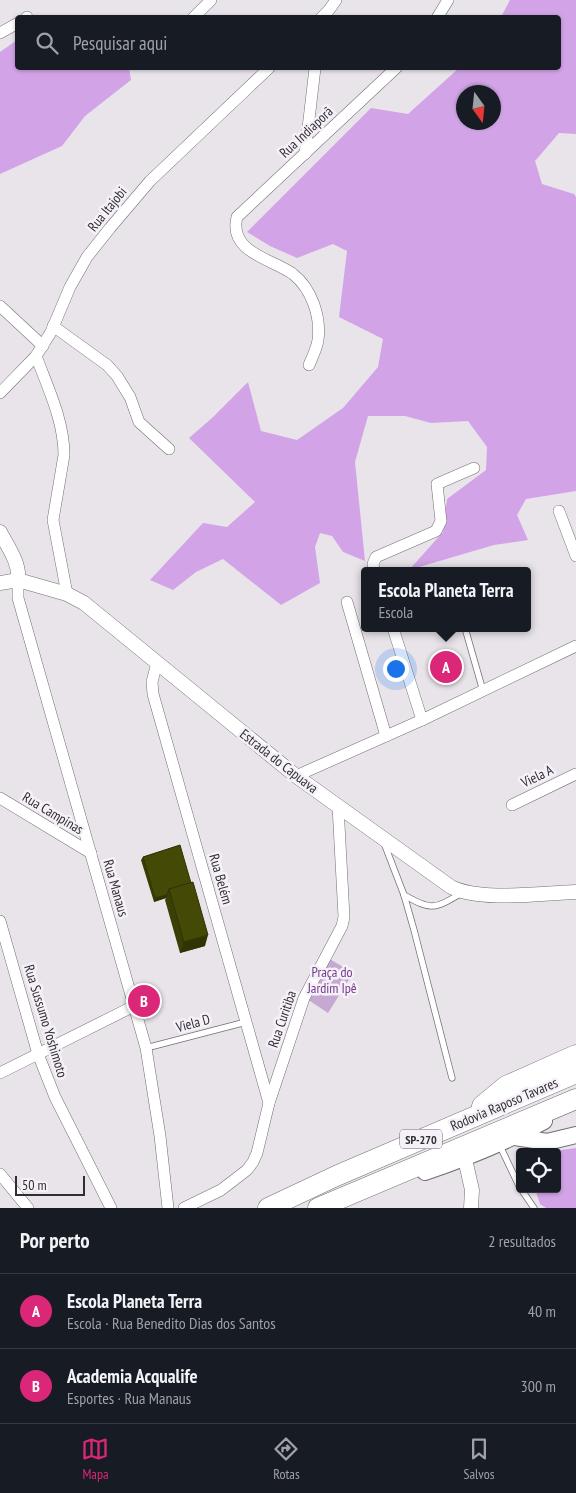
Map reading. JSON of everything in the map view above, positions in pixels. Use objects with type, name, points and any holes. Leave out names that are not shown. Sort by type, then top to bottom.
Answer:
[{"type":"highway","points":[[465,1120],[506,1086],[576,1055]]},
{"type":"highway","name":"Rodovia Raposo Tavares","points":[[268,1208],[336,1176],[576,1073]]},
{"type":"highway","name":"Rodovia Raposo Tavares","points":[[322,1206],[576,1099]]},
{"type":"main road","points":[[322,1206],[465,1159],[515,1137],[576,1104]]},
{"type":"main road","points":[[515,1137],[547,1142],[576,1135]]},
{"type":"street","points":[[195,15],[211,0]]},
{"type":"street","points":[[324,15],[336,0]]},
{"type":"street","points":[[440,15],[448,0]]},
{"type":"street","points":[[0,33],[15,25]]},
{"type":"street","name":"Rua Itajobi","points":[[0,393],[36,356],[43,346],[83,265],[110,228],[150,181],[267,70]]},
{"type":"street","points":[[305,154],[315,70]]},
{"type":"street","name":"Rua Indiaporã","points":[[309,365],[318,340],[316,312],[308,290],[294,275],[251,252],[236,232],[237,217],[394,70]]},
{"type":"street","points":[[0,306],[43,346]]},
{"type":"street","points":[[53,326],[107,364],[130,397],[139,422],[169,449]]},
{"type":"street","points":[[36,356],[59,417],[64,445],[53,520],[67,594]]},
{"type":"street","points":[[373,567],[376,557],[436,531],[441,520],[437,484],[474,468]]},
{"type":"street","points":[[558,511],[576,556]]},
{"type":"street","points":[[0,532],[17,564],[18,580]]},
{"type":"street","name":"Estrada do Capuava","points":[[0,583],[18,580],[67,594],[84,603],[296,776],[451,887],[463,892],[490,895],[576,892]]},
{"type":"street","name":"Rua Manaus","points":[[18,580],[18,598],[146,1048],[160,1136],[168,1208]]},
{"type":"street","points":[[347,602],[386,736]]},
{"type":"street","points":[[394,632],[422,720]]},
{"type":"street","points":[[296,776],[422,720],[576,646]]},
{"type":"street","name":"Rua Belém","points":[[157,663],[152,682],[152,694],[269,1103]]},
{"type":"street","name":"Viela A","points":[[512,805],[576,774]]},
{"type":"street","name":"Rua Campinas","points":[[0,798],[91,853]]},
{"type":"street","name":"Rua Curitiba","points":[[184,1208],[221,1190],[247,1170],[257,1154],[269,1103],[304,998],[342,926],[344,917],[338,806]]},
{"type":"street","name":"Rua Sussumo Yoshimoto","points":[[0,921],[38,1054],[55,1097],[111,1208]]},
{"type":"street","points":[[0,1073],[134,1006]]},
{"type":"street","points":[[465,1159],[472,1190],[472,1208]]},
{"type":"street","points":[[1,1178],[28,1208]]},
{"type":"lane","points":[[466,632],[484,690]]},
{"type":"lane","points":[[383,839],[404,895],[452,1078]]},
{"type":"lane","points":[[404,895],[423,906],[430,906],[444,903],[463,892]]},
{"type":"lane","name":"Viela D","points":[[146,1048],[246,1022]]},
{"type":"lane","points":[[499,1144],[516,1180]]},
{"type":"lane","points":[[524,1193],[534,1208]]},
{"type":"green space","name":"Praça do Jardim Ipê","points":[[328,958],[353,973],[328,1013],[307,999]]},
{"type":"shaded area","points":[[510,0],[576,0],[576,134],[559,133],[535,161],[542,184],[574,194],[576,197],[576,491],[526,499],[517,515],[528,540],[494,545],[419,567],[412,567],[443,532],[447,499],[486,470],[487,447],[468,421],[431,423],[405,416],[368,416],[355,462],[365,561],[343,552],[332,536],[320,533],[315,547],[320,583],[281,605],[223,559],[196,572],[173,590],[150,580],[203,523],[227,527],[255,502],[189,438],[248,382],[261,431],[297,440],[343,408],[378,367],[383,339],[339,317],[347,251],[333,244],[297,258],[270,246],[247,232],[371,108],[408,114],[457,70],[561,70],[561,15],[502,15]]},
{"type":"shaded area","points":[[15,41],[15,70],[129,70],[131,80],[85,116],[62,146],[0,174],[0,52]]},
{"type":"shaded area","points":[[576,1148],[576,1208],[546,1208],[540,1204],[536,1193],[561,1193],[561,1150]]},
{"type":"building","points":[[180,845],[191,883],[169,889],[167,895],[155,898],[143,857]]},
{"type":"building","points":[[193,882],[208,935],[184,942],[169,889]]},
{"type":"place","name":"Escola Planeta Terra","points":[[446,667]]},
{"type":"place","name":"Academia Acqualife","points":[[144,1001]]}]
